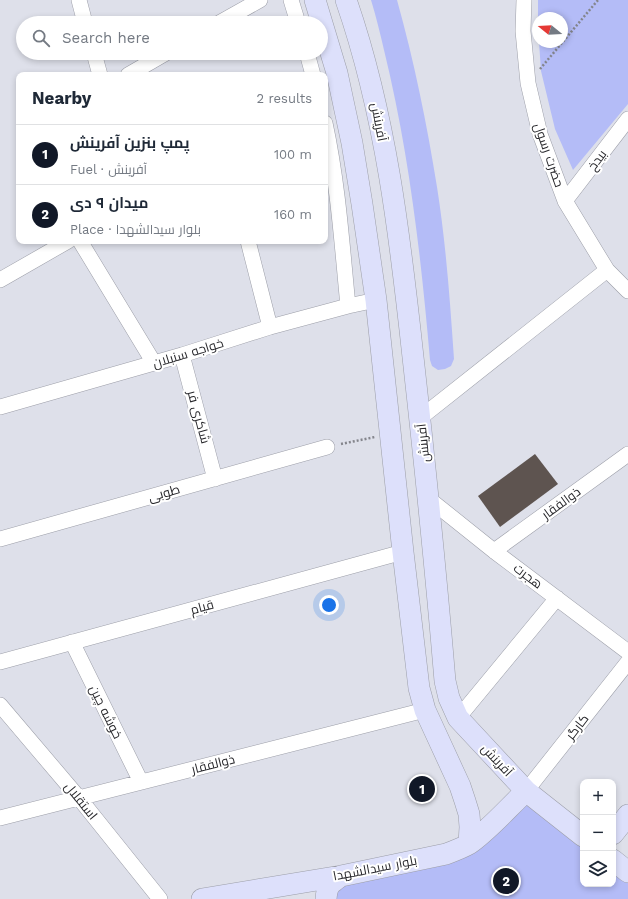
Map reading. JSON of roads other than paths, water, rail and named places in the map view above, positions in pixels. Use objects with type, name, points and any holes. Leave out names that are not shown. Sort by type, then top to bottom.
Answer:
[{"type":"main road","points":[[315,0],[320,16]]},
{"type":"main road","name":"آفرینش","points":[[346,0],[354,20],[378,114],[392,192],[420,418],[429,499],[445,681],[449,698],[458,718],[526,791],[580,834]]},
{"type":"main road","points":[[328,43],[337,73],[352,143],[376,300],[419,688],[426,710],[460,786],[465,801],[469,814],[469,844]]},
{"type":"main road","points":[[415,652],[443,648]]},
{"type":"main road","name":"بلوار سیدالشهدا","points":[[202,899],[341,876],[446,854],[458,850],[469,844],[486,830],[526,791]]},
{"type":"main road","points":[[616,830],[628,815]]},
{"type":"main road","points":[[326,899],[327,889],[332,882],[341,876]]},
{"type":"street","points":[[78,0],[83,16]]},
{"type":"street","points":[[231,16],[260,0]]},
{"type":"street","points":[[291,0],[296,16]]},
{"type":"street","name":"حضرت رسول","points":[[524,0],[523,31],[528,83],[540,134],[565,201],[607,270],[628,291]]},
{"type":"street","points":[[96,60],[99,72]]},
{"type":"street","points":[[133,72],[154,60]]},
{"type":"street","points":[[309,60],[313,72]]},
{"type":"street","name":"بیدخ","points":[[565,201],[628,119]]},
{"type":"street","points":[[328,136],[338,199],[348,306]]},
{"type":"street","points":[[0,280],[63,244]]},
{"type":"street","points":[[82,244],[154,363]]},
{"type":"street","points":[[249,244],[270,327]]},
{"type":"street","points":[[420,418],[607,270]]},
{"type":"street","name":"خواجه سنبلان","points":[[0,407],[182,355],[270,327],[376,300]]},
{"type":"street","name":"شاکری فر","points":[[182,355],[215,478]]},
{"type":"street","name":"طوبی","points":[[0,539],[327,447]]},
{"type":"street","name":"ذوالفقار","points":[[494,551],[628,454]]},
{"type":"street","name":"هجرت","points":[[429,499],[494,551],[628,652]]},
{"type":"street","name":"قیام","points":[[0,662],[404,552]]},
{"type":"street","points":[[458,718],[557,598]]},
{"type":"street","name":"خوشه چین","points":[[72,642],[141,782]]},
{"type":"street","name":"کارگر","points":[[526,791],[628,662]]},
{"type":"street","name":"استقلال","points":[[0,705],[79,798],[160,899]]},
{"type":"street","name":"ذوالفقار","points":[[0,818],[426,710]]},
{"type":"place","name":"پمپ بنزین آفرینش","points":[[422,789]]},
{"type":"place","name":"میدان ۹ دی","points":[[506,881]]}]
